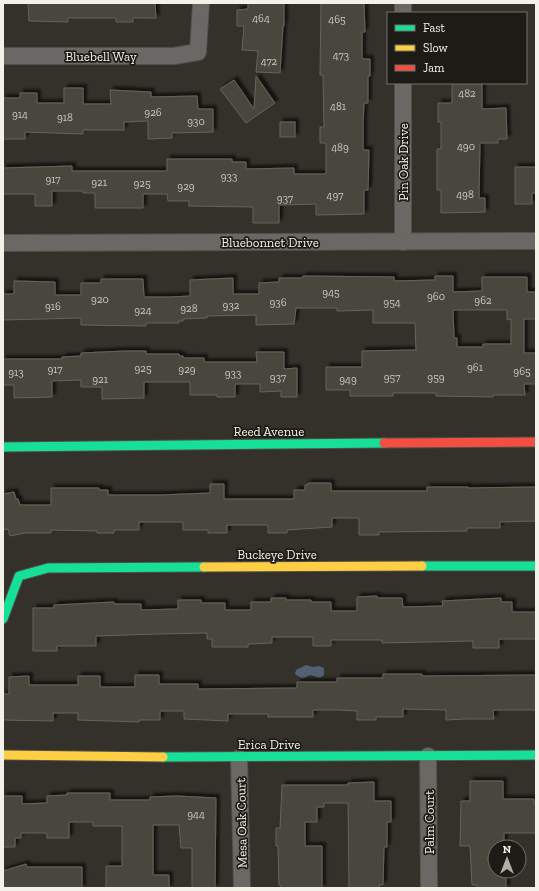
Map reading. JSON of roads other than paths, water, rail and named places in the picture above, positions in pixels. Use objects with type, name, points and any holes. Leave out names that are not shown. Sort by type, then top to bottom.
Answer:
[{"type":"street","name":"Bluebell Way","points":[[3,56],[174,56],[198,52],[201,3]]},
{"type":"street","name":"Pin Oak Drive","points":[[403,84],[403,242]]},
{"type":"street","name":"Bluebonnet Drive","points":[[3,243],[536,241]]},
{"type":"street","name":"Reed Avenue","points":[[3,447],[536,442]]},
{"type":"street","name":"Buckeye Drive","points":[[3,619],[19,576],[48,568],[536,566]]},
{"type":"street","name":"Erica Drive","points":[[3,755],[239,758],[536,755]]},
{"type":"street","name":"Palm Court","points":[[428,756],[429,888]]},
{"type":"street","name":"Mesa Oak Court","points":[[239,758],[242,888]]},
{"type":"water","points":[[306,665],[324,668],[324,675],[320,678],[310,675],[302,679],[295,674],[296,670]]}]
